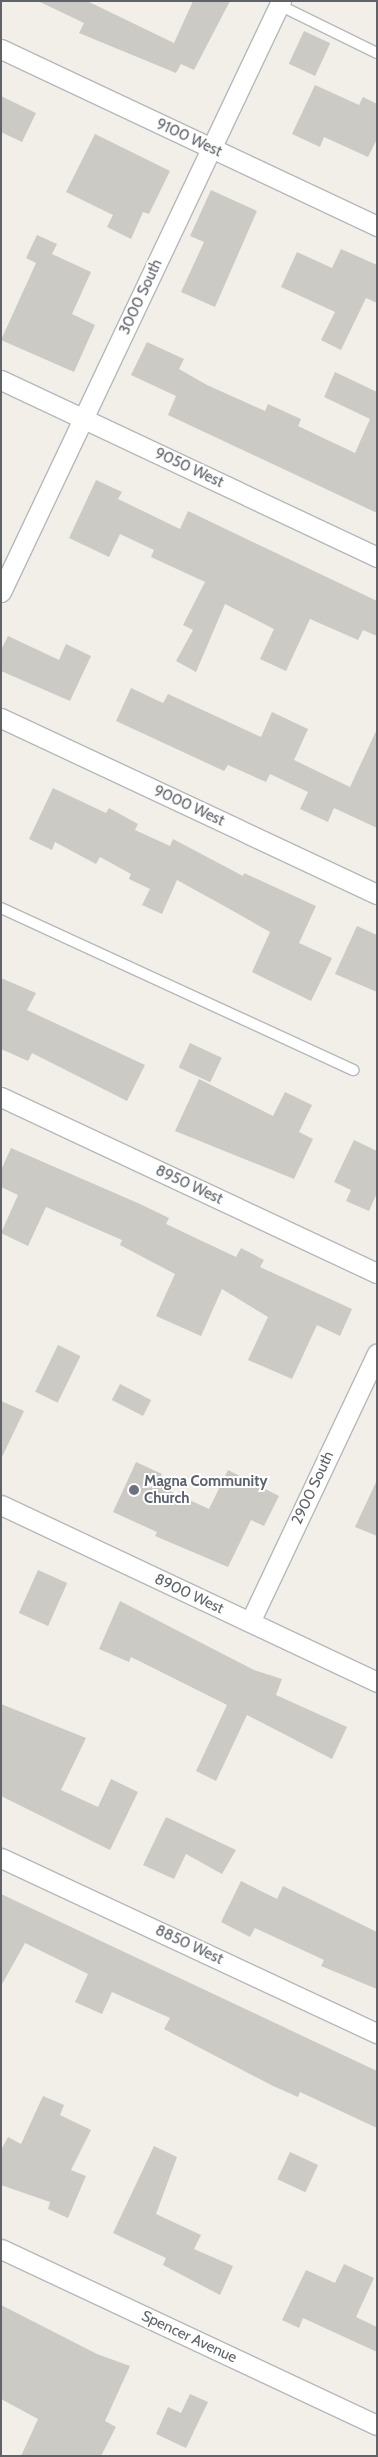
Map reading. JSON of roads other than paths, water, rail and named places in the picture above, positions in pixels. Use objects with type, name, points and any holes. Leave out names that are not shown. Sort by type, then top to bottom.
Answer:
[{"type":"street","name":"3000 South","points":[[1,592],[280,3]]},
{"type":"street","name":"9100 West","points":[[1,49],[377,226]]},
{"type":"street","name":"9050 West","points":[[1,380],[377,557]]},
{"type":"street","name":"9000 West","points":[[1,718],[377,894]]},
{"type":"street","name":"8950 West","points":[[1,1096],[377,1273]]},
{"type":"street","name":"2900 South","points":[[250,1622],[377,1353]]},
{"type":"street","name":"8900 West","points":[[1,1505],[377,1682]]},
{"type":"street","name":"8850 West","points":[[1,1858],[377,2033]]},
{"type":"street","name":"Spencer Avenue","points":[[1,2249],[377,2425]]},
{"type":"lane","points":[[280,3],[377,52]]},
{"type":"lane","points":[[1,908],[354,1070]]},
{"type":"place","name":"Magna Community Church","points":[[134,1490]]}]
